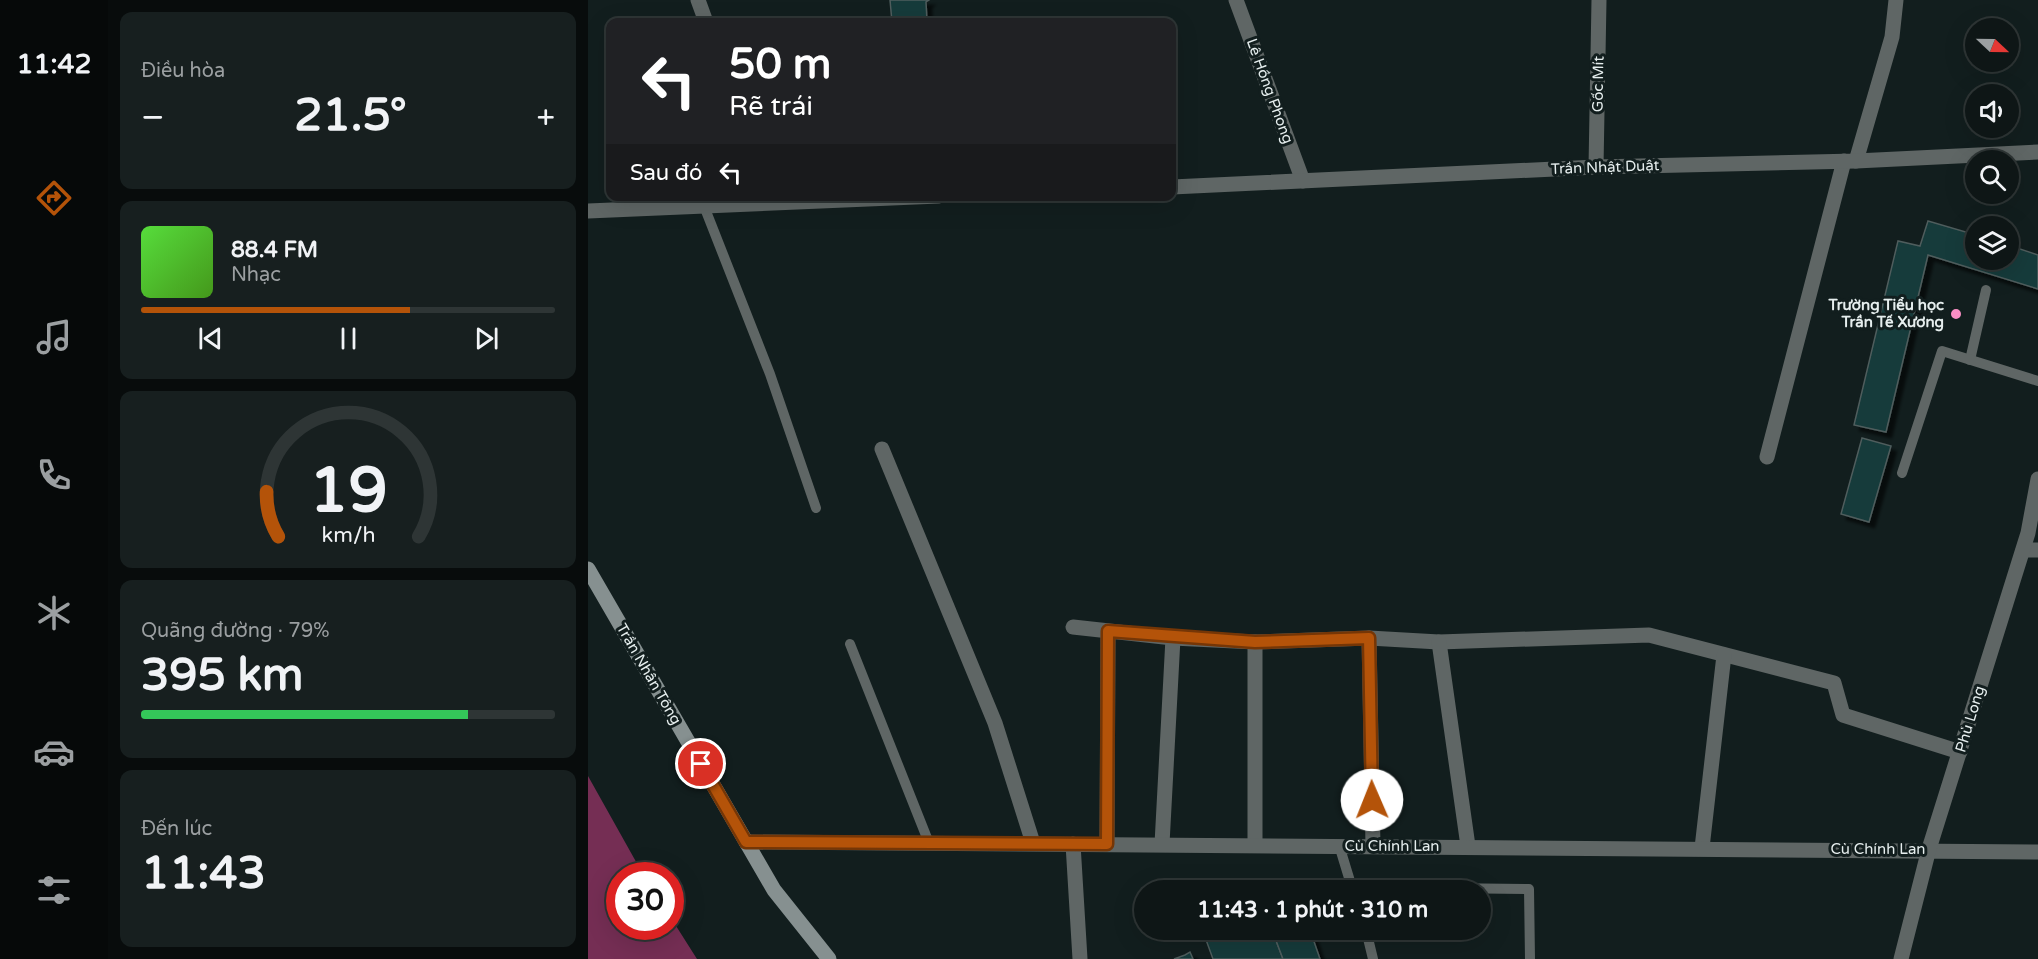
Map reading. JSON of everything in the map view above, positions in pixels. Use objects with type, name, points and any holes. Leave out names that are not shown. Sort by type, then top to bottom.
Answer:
[{"type":"main road","name":"Trần Nhân Tông","points":[[588,569],[774,890],[829,959]]},
{"type":"street","points":[[698,0],[705,18]]},
{"type":"street","name":"Lê Hồng Phong","points":[[1236,0],[1303,181]]},
{"type":"street","name":"Gốc Mít","points":[[1596,167],[1599,0]]},
{"type":"street","points":[[1767,457],[1850,161],[1892,37],[1896,0]]},
{"type":"street","name":"Trần Nhật Duật","points":[[1176,187],[1596,167],[1850,161],[2038,152]]},
{"type":"street","points":[[588,211],[765,201]]},
{"type":"street","points":[[882,449],[995,723],[1033,843]]},
{"type":"street","name":"Phù Long","points":[[1901,959],[1929,849],[2030,550],[2038,479]]},
{"type":"street","points":[[1073,627],[1173,638],[1255,642],[1369,638],[1439,642],[1649,635],[1834,683],[1844,715],[1960,752]]},
{"type":"street","points":[[1107,844],[1108,631]]},
{"type":"street","points":[[1162,844],[1173,638]]},
{"type":"street","points":[[1369,638],[1373,846]]},
{"type":"street","points":[[1255,642],[1255,845]]},
{"type":"street","points":[[1439,642],[1468,846]]},
{"type":"street","points":[[1702,848],[1724,655]]},
{"type":"street","name":"Cù Chính Lan","points":[[746,842],[1929,849],[2038,852]]},
{"type":"street","points":[[1073,844],[1080,959]]},
{"type":"lane","points":[[705,206],[770,374],[816,508]]},
{"type":"lane","points":[[1970,360],[1986,290]]},
{"type":"lane","points":[[1902,473],[1942,351],[2038,381]]},
{"type":"lane","points":[[850,644],[929,843]]},
{"type":"lane","points":[[1339,845],[1350,880]]},
{"type":"lane","points":[[1491,889],[1529,889],[1530,959]]},
{"type":"lane","points":[[1368,940],[1373,959]]},
{"type":"shaded area","points":[[588,776],[636,862],[606,862],[606,940],[684,938],[697,959],[588,959]]},
{"type":"building","points":[[890,0],[929,0],[926,2],[927,18],[892,18]]},
{"type":"building","points":[[1928,221],[1965,232],[1965,266],[1928,255],[1886,432],[1854,425],[1898,241],[1920,246]]},
{"type":"building","points":[[2019,249],[2038,255],[2038,289],[1977,270],[2019,270]]},
{"type":"building","points":[[1862,438],[1891,446],[1869,522],[1841,514]]},
{"type":"building","points":[[1206,940],[1276,940],[1283,959],[1213,959]]},
{"type":"building","points":[[1276,940],[1313,940],[1320,959],[1283,959]]},
{"type":"building","points":[[1190,952],[1193,959],[1174,959],[1185,955]]},
{"type":"place","name":"Trường Tiểu học Trần Tế Xương","points":[[1956,314]]},
{"type":"route","points":[[701,764],[746,842],[1107,844],[1108,631],[1173,638],[1255,642],[1369,638],[1372,800]]}]
